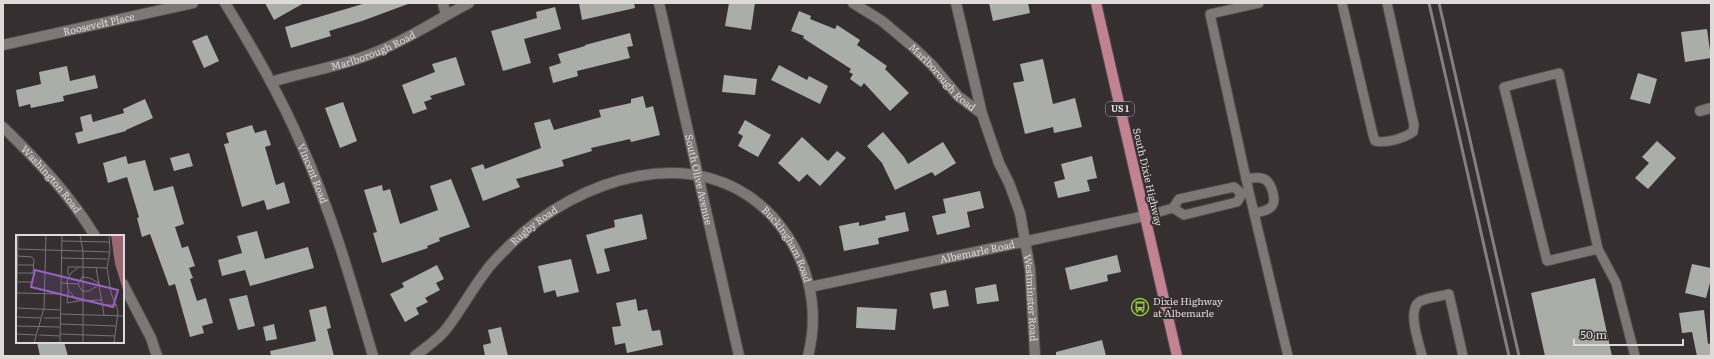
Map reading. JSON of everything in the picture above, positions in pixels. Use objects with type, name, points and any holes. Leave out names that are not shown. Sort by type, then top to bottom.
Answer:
[{"type":"main road","name":"South Dixie Highway","points":[[1096,3],[1177,356]]},
{"type":"street","name":"Roosevelt Place","points":[[3,44],[194,3]]},
{"type":"street","name":"Vincent Road","points":[[225,3],[271,82],[301,144],[326,204],[347,263],[373,356]]},
{"type":"street","points":[[443,3],[446,15]]},
{"type":"street","name":"Marlborough Road","points":[[271,82],[372,54],[406,38],[468,3]]},
{"type":"street","name":"South Olive Avenue","points":[[659,3],[739,356]]},
{"type":"street","name":"Marlborough Road","points":[[853,3],[882,22],[913,47],[932,65],[958,96],[982,114],[999,163],[1009,183],[1020,213],[1025,240]]},
{"type":"street","points":[[956,3],[982,114]]},
{"type":"street","points":[[1700,111],[1711,108]]},
{"type":"street","name":"Washington Road","points":[[3,127],[39,162],[73,203],[95,235]]},
{"type":"street","name":"Rugby Road","points":[[415,356],[446,329],[486,270],[512,243],[537,221],[565,203],[594,188],[646,174],[673,172],[698,175]]},
{"type":"street","name":"Buckingham Road","points":[[698,175],[729,185],[748,196],[766,210],[781,226],[794,245],[804,265],[810,287],[814,320],[812,342],[808,356]]},
{"type":"street","name":"Albemarle Road","points":[[810,287],[1025,240],[1145,216]]},
{"type":"street","name":"Westminster Road","points":[[1025,240],[1033,295],[1035,356]]},
{"type":"street","points":[[124,286],[151,338],[157,356]]},
{"type":"lane","points":[[1259,3],[1210,14],[1246,180],[1245,193],[1254,213],[1288,356]]},
{"type":"lane","points":[[1342,3],[1373,135],[1375,141],[1381,142],[1407,136],[1413,132],[1414,125],[1387,3]]},
{"type":"lane","points":[[1598,249],[1547,261],[1504,87],[1559,73],[1598,249],[1616,283],[1635,356]]},
{"type":"lane","points":[[1246,180],[1257,177],[1265,179],[1271,186],[1274,200],[1272,206],[1268,210],[1254,213]]},
{"type":"lane","points":[[1145,216],[1173,208],[1179,199],[1234,187],[1245,193]]},
{"type":"lane","points":[[1173,208],[1184,215],[1237,202],[1245,193]]},
{"type":"lane","points":[[1422,356],[1413,316],[1413,308],[1420,301],[1449,294],[1463,356]]},
{"type":"building","points":[[265,3],[304,3],[274,20]]},
{"type":"building","points":[[366,3],[408,4],[362,21],[329,31],[331,36],[291,48],[285,27]]},
{"type":"building","points":[[579,3],[634,3],[635,8],[582,20]]},
{"type":"building","points":[[729,3],[755,3],[751,30],[725,26]]},
{"type":"building","points":[[989,3],[1028,3],[1030,13],[993,21]]},
{"type":"building","points":[[555,7],[561,29],[524,39],[531,63],[503,71],[491,31],[537,18],[536,12]]},
{"type":"building","points":[[799,11],[811,16],[810,19],[835,29],[837,25],[860,40],[857,45],[887,66],[885,69],[909,93],[890,111],[864,83],[861,87],[850,79],[853,74],[849,72],[851,69],[803,38],[804,36],[791,31]]},
{"type":"building","points":[[1707,29],[1711,58],[1685,62],[1681,32]]},
{"type":"building","points":[[630,33],[633,46],[627,47],[630,58],[577,71],[578,76],[553,83],[549,67],[561,63],[558,54]]},
{"type":"building","points":[[207,35],[219,61],[204,68],[192,41]]},
{"type":"building","points":[[456,57],[465,85],[430,96],[432,99],[424,102],[427,109],[413,114],[402,85],[435,72],[432,64]]},
{"type":"building","points":[[1043,59],[1053,104],[1075,98],[1082,127],[1054,133],[1053,127],[1025,134],[1013,83],[1024,81],[1020,64]]},
{"type":"building","points":[[779,65],[807,80],[809,76],[828,86],[820,104],[771,80]]},
{"type":"building","points":[[67,66],[70,81],[95,75],[98,88],[63,96],[64,101],[31,108],[30,104],[19,107],[16,90],[41,84],[39,72]]},
{"type":"building","points":[[1638,73],[1657,79],[1650,104],[1630,99]]},
{"type":"building","points":[[724,75],[757,79],[755,95],[722,92]]},
{"type":"building","points":[[643,96],[646,108],[653,106],[660,135],[631,142],[630,139],[591,148],[592,151],[562,160],[564,166],[516,179],[520,187],[483,201],[471,168],[483,164],[485,169],[541,148],[534,123],[550,119],[554,130],[601,117],[599,110],[631,103],[631,99]]},
{"type":"building","points":[[145,99],[153,118],[126,131],[78,144],[75,133],[83,131],[80,117],[91,114],[93,122],[124,113],[123,109]]},
{"type":"building","points":[[343,102],[357,141],[340,148],[325,108]]},
{"type":"building","points":[[745,120],[771,135],[758,157],[738,146],[743,136],[738,133]]},
{"type":"building","points":[[252,125],[255,133],[266,130],[271,145],[265,147],[276,185],[284,182],[290,203],[267,210],[264,200],[242,207],[224,144],[229,143],[226,133]]},
{"type":"building","points":[[883,132],[908,164],[943,142],[956,163],[935,176],[932,172],[895,190],[882,163],[867,146]]},
{"type":"building","points":[[802,137],[828,161],[837,151],[846,158],[820,186],[807,174],[799,182],[778,163]]},
{"type":"building","points":[[1657,141],[1676,158],[1648,189],[1635,178],[1649,163],[1642,157]]},
{"type":"building","points":[[189,153],[193,166],[174,171],[170,158]]},
{"type":"building","points":[[126,156],[128,164],[145,160],[154,191],[173,186],[184,224],[175,227],[182,248],[188,246],[195,266],[189,268],[193,278],[190,279],[197,301],[206,298],[213,323],[202,326],[204,333],[190,337],[175,284],[169,286],[150,234],[142,237],[137,218],[139,217],[127,177],[108,183],[103,163]]},
{"type":"building","points":[[1092,156],[1097,178],[1087,180],[1090,191],[1058,198],[1054,182],[1065,179],[1061,164]]},
{"type":"building","points":[[451,179],[470,227],[439,238],[440,241],[427,246],[428,248],[382,263],[373,233],[377,232],[364,190],[382,185],[383,191],[390,189],[400,224],[438,210],[430,186]]},
{"type":"building","points":[[980,191],[984,208],[967,212],[970,227],[937,235],[932,216],[946,213],[943,199]]},
{"type":"building","points":[[905,212],[909,231],[878,238],[879,244],[844,251],[839,226],[859,222],[859,226],[886,220],[885,216]]},
{"type":"building","points":[[642,214],[647,239],[604,249],[610,271],[597,274],[586,235],[615,227],[614,220]]},
{"type":"building","points":[[257,231],[265,259],[308,247],[314,268],[250,286],[245,270],[222,276],[218,260],[242,253],[237,236]]},
{"type":"building","points":[[1117,255],[1121,272],[1107,275],[1108,281],[1070,290],[1065,268]]},
{"type":"building","points":[[571,259],[579,292],[557,297],[555,290],[544,293],[538,266]]},
{"type":"building","points":[[1692,264],[1711,268],[1711,279],[1706,298],[1685,293]]},
{"type":"building","points":[[437,265],[444,279],[436,283],[440,290],[425,298],[428,302],[416,308],[419,314],[405,322],[390,294],[404,287],[402,283]]},
{"type":"building","points":[[1595,278],[1612,356],[1545,356],[1531,293]]},
{"type":"building","points":[[996,284],[999,301],[977,304],[975,288]]},
{"type":"building","points":[[946,290],[949,306],[933,309],[930,293]]},
{"type":"building","points":[[247,295],[255,326],[238,330],[229,299]]},
{"type":"building","points":[[636,299],[638,311],[647,309],[652,331],[660,330],[663,345],[627,353],[625,343],[615,345],[612,327],[621,326],[616,303]]},
{"type":"building","points":[[326,306],[331,328],[327,329],[334,356],[271,356],[270,351],[316,341],[309,310]]},
{"type":"building","points":[[857,307],[897,309],[895,330],[856,328]]},
{"type":"building","points":[[1704,310],[1708,344],[1711,343],[1711,356],[1697,356],[1692,332],[1682,333],[1679,313]]},
{"type":"building","points":[[274,324],[277,339],[266,341],[263,327]]},
{"type":"building","points":[[501,327],[508,356],[485,356],[483,345],[491,343],[488,330]]},
{"type":"building","points":[[1102,340],[1106,356],[1056,356],[1056,352]]},
{"type":"building","points":[[37,343],[64,343],[68,356],[40,356]]},
{"type":"railway","points":[[1429,3],[1509,356]]},
{"type":"railway","points":[[1439,3],[1519,356]]},
{"type":"place","name":"Dixie Highway at Albemarle","points":[[1140,307]]}]
